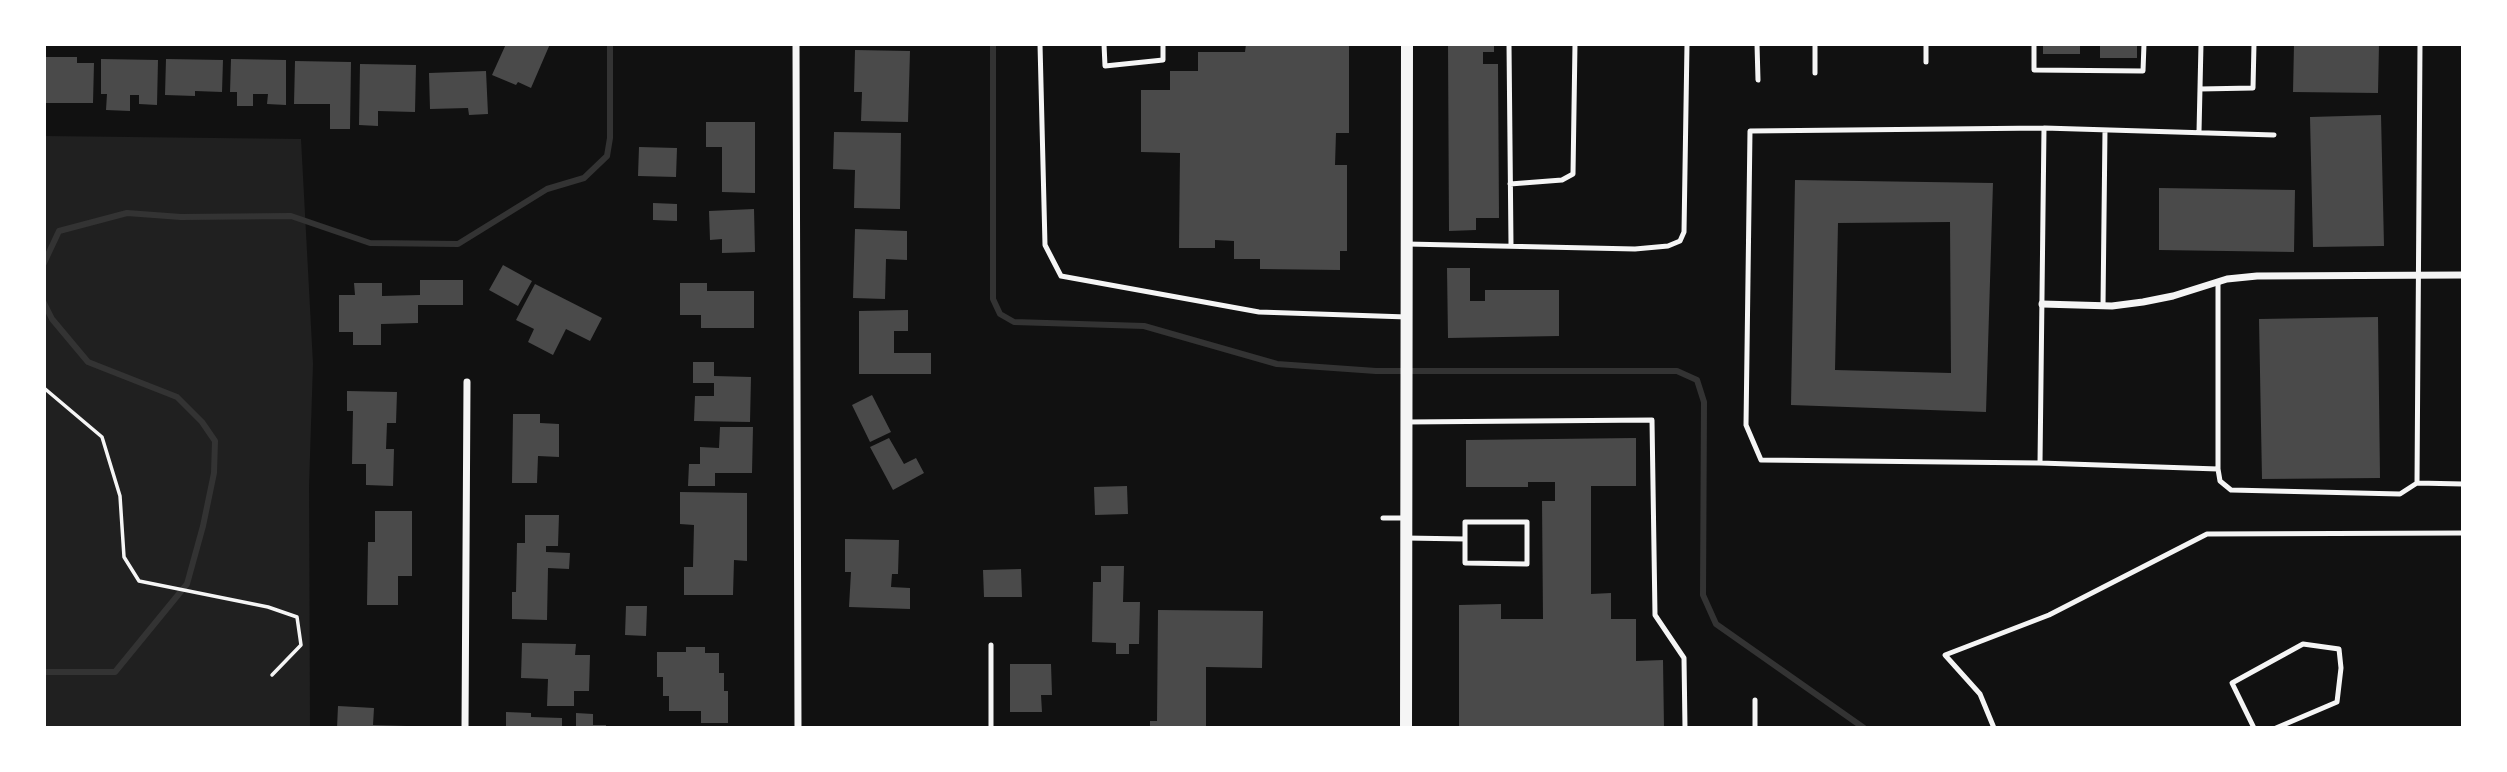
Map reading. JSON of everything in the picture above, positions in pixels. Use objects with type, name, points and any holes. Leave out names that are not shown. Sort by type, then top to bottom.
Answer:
[{"type":"street","points":[[796,44],[798,728]]},
{"type":"street","points":[[1406,728],[1407,44]]},
{"type":"street","points":[[2042,304],[2103,306],[2143,302],[2218,282],[2257,276],[2463,275]]},
{"type":"street","points":[[465,728],[467,382]]},
{"type":"lane","points":[[1040,44],[1045,245],[1061,276],[1259,312],[1407,317]]},
{"type":"lane","points":[[1104,44],[1105,66],[1163,60],[1163,44]]},
{"type":"lane","points":[[1509,44],[1511,245]]},
{"type":"lane","points":[[1510,184],[1562,180],[1573,174],[1575,44]]},
{"type":"lane","points":[[1407,244],[1635,249],[1668,246],[1680,241],[1684,232],[1687,44]]},
{"type":"lane","points":[[1757,44],[1758,80]]},
{"type":"lane","points":[[1815,44],[1815,73]]},
{"type":"lane","points":[[1926,44],[1926,62]]},
{"type":"lane","points":[[2034,44],[2034,70],[2102,71],[2143,71],[2144,44]]},
{"type":"lane","points":[[2199,132],[2201,44]]},
{"type":"lane","points":[[2200,89],[2253,88],[2254,44]]},
{"type":"lane","points":[[2417,483],[2420,44]]},
{"type":"lane","points":[[2218,469],[2040,463],[1761,460],[1746,425],[1750,131],[2044,128],[2274,135]]},
{"type":"lane","points":[[2040,463],[2044,128]]},
{"type":"lane","points":[[2103,306],[2105,130]]},
{"type":"lane","points":[[2218,282],[2220,481],[2231,490],[2400,494],[2417,483],[2463,484]]},
{"type":"lane","points":[[1406,422],[1652,420],[1655,615],[1684,658],[1685,728]]},
{"type":"lane","points":[[1383,518],[1406,518]]},
{"type":"lane","points":[[1465,522],[1527,523],[1527,564],[1465,563],[1465,539],[1465,522]]},
{"type":"lane","points":[[1994,728],[1980,694],[1945,655],[2049,615],[2207,534],[2463,533]]},
{"type":"lane","points":[[1406,538],[1465,539]]},
{"type":"lane","points":[[2254,728],[2232,684],[2303,644],[2339,649],[2341,668],[2337,702],[2276,728]]},
{"type":"lane","points":[[991,646],[991,728]]},
{"type":"lane","points":[[1755,700],[1755,728]]},
{"type":"path","points":[[44,388],[102,437],[120,496],[124,557],[139,581],[268,607],[297,617],[301,645],[272,674]]},
{"type":"shaded area","points":[[44,136],[301,139],[313,364],[309,486],[310,728],[44,728]]},
{"type":"building","points":[[506,44],[550,44],[531,88],[492,75]]},
{"type":"building","points":[[1246,44],[1349,44],[1349,133],[1336,133],[1335,165],[1347,165],[1347,251],[1340,251],[1340,270],[1260,269],[1260,259],[1234,259],[1234,241],[1215,240],[1215,248],[1179,248],[1180,153],[1141,152],[1141,90],[1170,90],[1170,71],[1198,71],[1198,52],[1245,52]]},
{"type":"building","points":[[1448,44],[1494,44],[1494,52],[1483,52],[1483,64],[1498,64],[1499,218],[1476,218],[1476,230],[1449,231]]},
{"type":"building","points":[[2043,44],[2080,44],[2080,54],[2043,54]]},
{"type":"building","points":[[2100,44],[2137,44],[2137,58],[2100,58]]},
{"type":"building","points":[[2294,44],[2379,44],[2378,93],[2293,92]]},
{"type":"building","points":[[855,50],[910,51],[908,122],[861,121],[862,92],[854,92]]},
{"type":"building","points":[[44,57],[77,57],[77,63],[94,63],[93,103],[44,103]]},
{"type":"building","points":[[101,59],[158,60],[157,105],[139,104],[139,95],[130,95],[130,111],[106,110],[107,94],[101,94]]},
{"type":"building","points":[[166,59],[223,60],[222,92],[195,91],[195,96],[165,95]]},
{"type":"building","points":[[231,59],[286,60],[286,105],[267,104],[268,94],[253,94],[253,106],[237,106],[237,92],[230,92]]},
{"type":"building","points":[[295,61],[351,62],[350,129],[330,129],[330,104],[294,104]]},
{"type":"building","points":[[360,64],[416,65],[415,112],[378,111],[378,126],[359,125]]},
{"type":"building","points":[[486,71],[488,114],[469,115],[468,108],[430,109],[429,73]]},
{"type":"building","points":[[2381,115],[2384,246],[2313,247],[2310,117]]},
{"type":"building","points":[[706,122],[755,122],[755,193],[722,192],[722,147],[706,147]]},
{"type":"building","points":[[834,132],[901,133],[900,209],[854,208],[855,170],[833,169]]},
{"type":"building","points":[[639,147],[677,148],[676,177],[638,176]]},
{"type":"building","points":[[1795,180],[1993,183],[1986,412],[1791,405]],"holes":[[[1950,222],[1951,373],[1835,370],[1838,223]]]},
{"type":"building","points":[[2159,188],[2295,190],[2294,252],[2159,250]]},
{"type":"building","points":[[653,203],[677,204],[677,221],[653,220]]},
{"type":"building","points":[[754,209],[755,252],[722,253],[722,239],[710,240],[709,211]]},
{"type":"building","points":[[855,229],[907,231],[907,260],[886,259],[885,299],[853,298]]},
{"type":"building","points":[[503,265],[532,281],[518,306],[489,290]]},
{"type":"building","points":[[1447,268],[1470,268],[1470,301],[1485,301],[1485,290],[1559,290],[1559,336],[1448,338]]},
{"type":"building","points":[[420,280],[463,280],[463,305],[418,305],[418,323],[381,324],[381,345],[353,345],[353,332],[339,332],[339,295],[355,295],[354,283],[382,283],[382,296],[420,295]]},
{"type":"building","points":[[680,283],[707,283],[707,291],[754,291],[754,328],[701,328],[701,315],[680,315]]},
{"type":"building","points":[[535,284],[602,318],[590,341],[566,329],[553,355],[528,342],[534,329],[516,320]]},
{"type":"building","points":[[908,310],[908,331],[894,331],[894,353],[931,353],[931,374],[859,374],[859,311]]},
{"type":"building","points":[[2378,317],[2380,478],[2262,479],[2259,319]]},
{"type":"building","points":[[693,362],[714,362],[714,376],[751,377],[750,422],[694,421],[695,396],[714,396],[714,383],[693,383]]},
{"type":"building","points":[[347,391],[397,392],[396,423],[387,423],[386,449],[394,449],[393,486],[366,485],[366,464],[352,464],[353,411],[347,411]]},
{"type":"building","points":[[872,395],[891,432],[870,442],[852,405]]},
{"type":"building","points":[[513,414],[540,414],[540,423],[559,424],[559,457],[538,456],[537,483],[512,483]]},
{"type":"building","points":[[720,427],[753,427],[752,473],[715,473],[715,486],[688,486],[689,464],[700,464],[700,447],[719,448]]},
{"type":"building","points":[[889,438],[904,464],[916,458],[924,473],[893,490],[870,447]]},
{"type":"building","points":[[1636,438],[1636,486],[1591,486],[1591,594],[1611,593],[1611,619],[1636,619],[1636,661],[1663,660],[1664,728],[1459,728],[1459,605],[1501,604],[1501,619],[1543,619],[1542,501],[1555,501],[1555,482],[1528,482],[1528,487],[1466,487],[1466,440]]},
{"type":"building","points":[[1127,486],[1128,514],[1095,515],[1094,487]]},
{"type":"building","points":[[680,492],[747,493],[747,561],[734,560],[733,595],[684,595],[684,567],[693,567],[694,525],[680,524]]},
{"type":"building","points":[[375,511],[412,511],[412,576],[398,576],[398,605],[367,605],[368,542],[375,542]]},
{"type":"building","points":[[525,515],[559,515],[558,546],[546,546],[546,552],[570,553],[569,569],[548,568],[547,620],[512,619],[512,592],[516,592],[517,543],[525,543]]},
{"type":"building","points":[[845,539],[899,540],[898,574],[892,574],[891,587],[910,588],[910,609],[849,607],[851,572],[845,572]]},
{"type":"building","points":[[1101,566],[1124,566],[1123,602],[1140,602],[1139,644],[1129,644],[1129,654],[1116,654],[1116,643],[1092,642],[1093,582],[1101,582]]},
{"type":"building","points":[[1021,569],[1022,597],[984,597],[983,570]]},
{"type":"building","points":[[626,606],[647,606],[646,636],[625,635]]},
{"type":"building","points":[[1158,610],[1263,611],[1262,668],[1206,667],[1206,728],[1150,728],[1150,721],[1157,721]]},
{"type":"building","points":[[522,643],[576,644],[575,655],[590,655],[589,691],[574,691],[574,706],[547,706],[548,679],[521,678]]},
{"type":"building","points":[[686,647],[705,647],[705,653],[719,653],[719,673],[724,673],[724,691],[728,691],[728,723],[701,723],[701,711],[669,711],[669,696],[663,696],[663,677],[657,677],[657,652],[686,652]]},
{"type":"building","points":[[1010,664],[1051,664],[1052,695],[1041,695],[1042,712],[1010,712]]},
{"type":"building","points":[[338,706],[374,708],[373,725],[407,728],[337,728]]},
{"type":"building","points":[[506,712],[531,713],[531,717],[562,718],[562,728],[506,728]]},
{"type":"building","points":[[576,713],[593,714],[593,725],[606,725],[606,728],[576,728]]},
{"type":"waterway","points":[[44,263],[59,231],[127,213],[181,217],[291,216],[370,243],[458,244],[547,189],[584,178],[607,156],[610,138],[610,44]]},
{"type":"waterway","points":[[993,44],[993,299],[1000,314],[1014,322],[1144,326],[1277,364],[1376,371],[1677,371],[1697,380],[1704,402],[1703,595],[1716,624],[1864,728]]},
{"type":"waterway","points":[[44,303],[52,319],[88,362],[177,397],[202,422],[215,441],[214,473],[187,584],[115,672],[44,672]]}]
